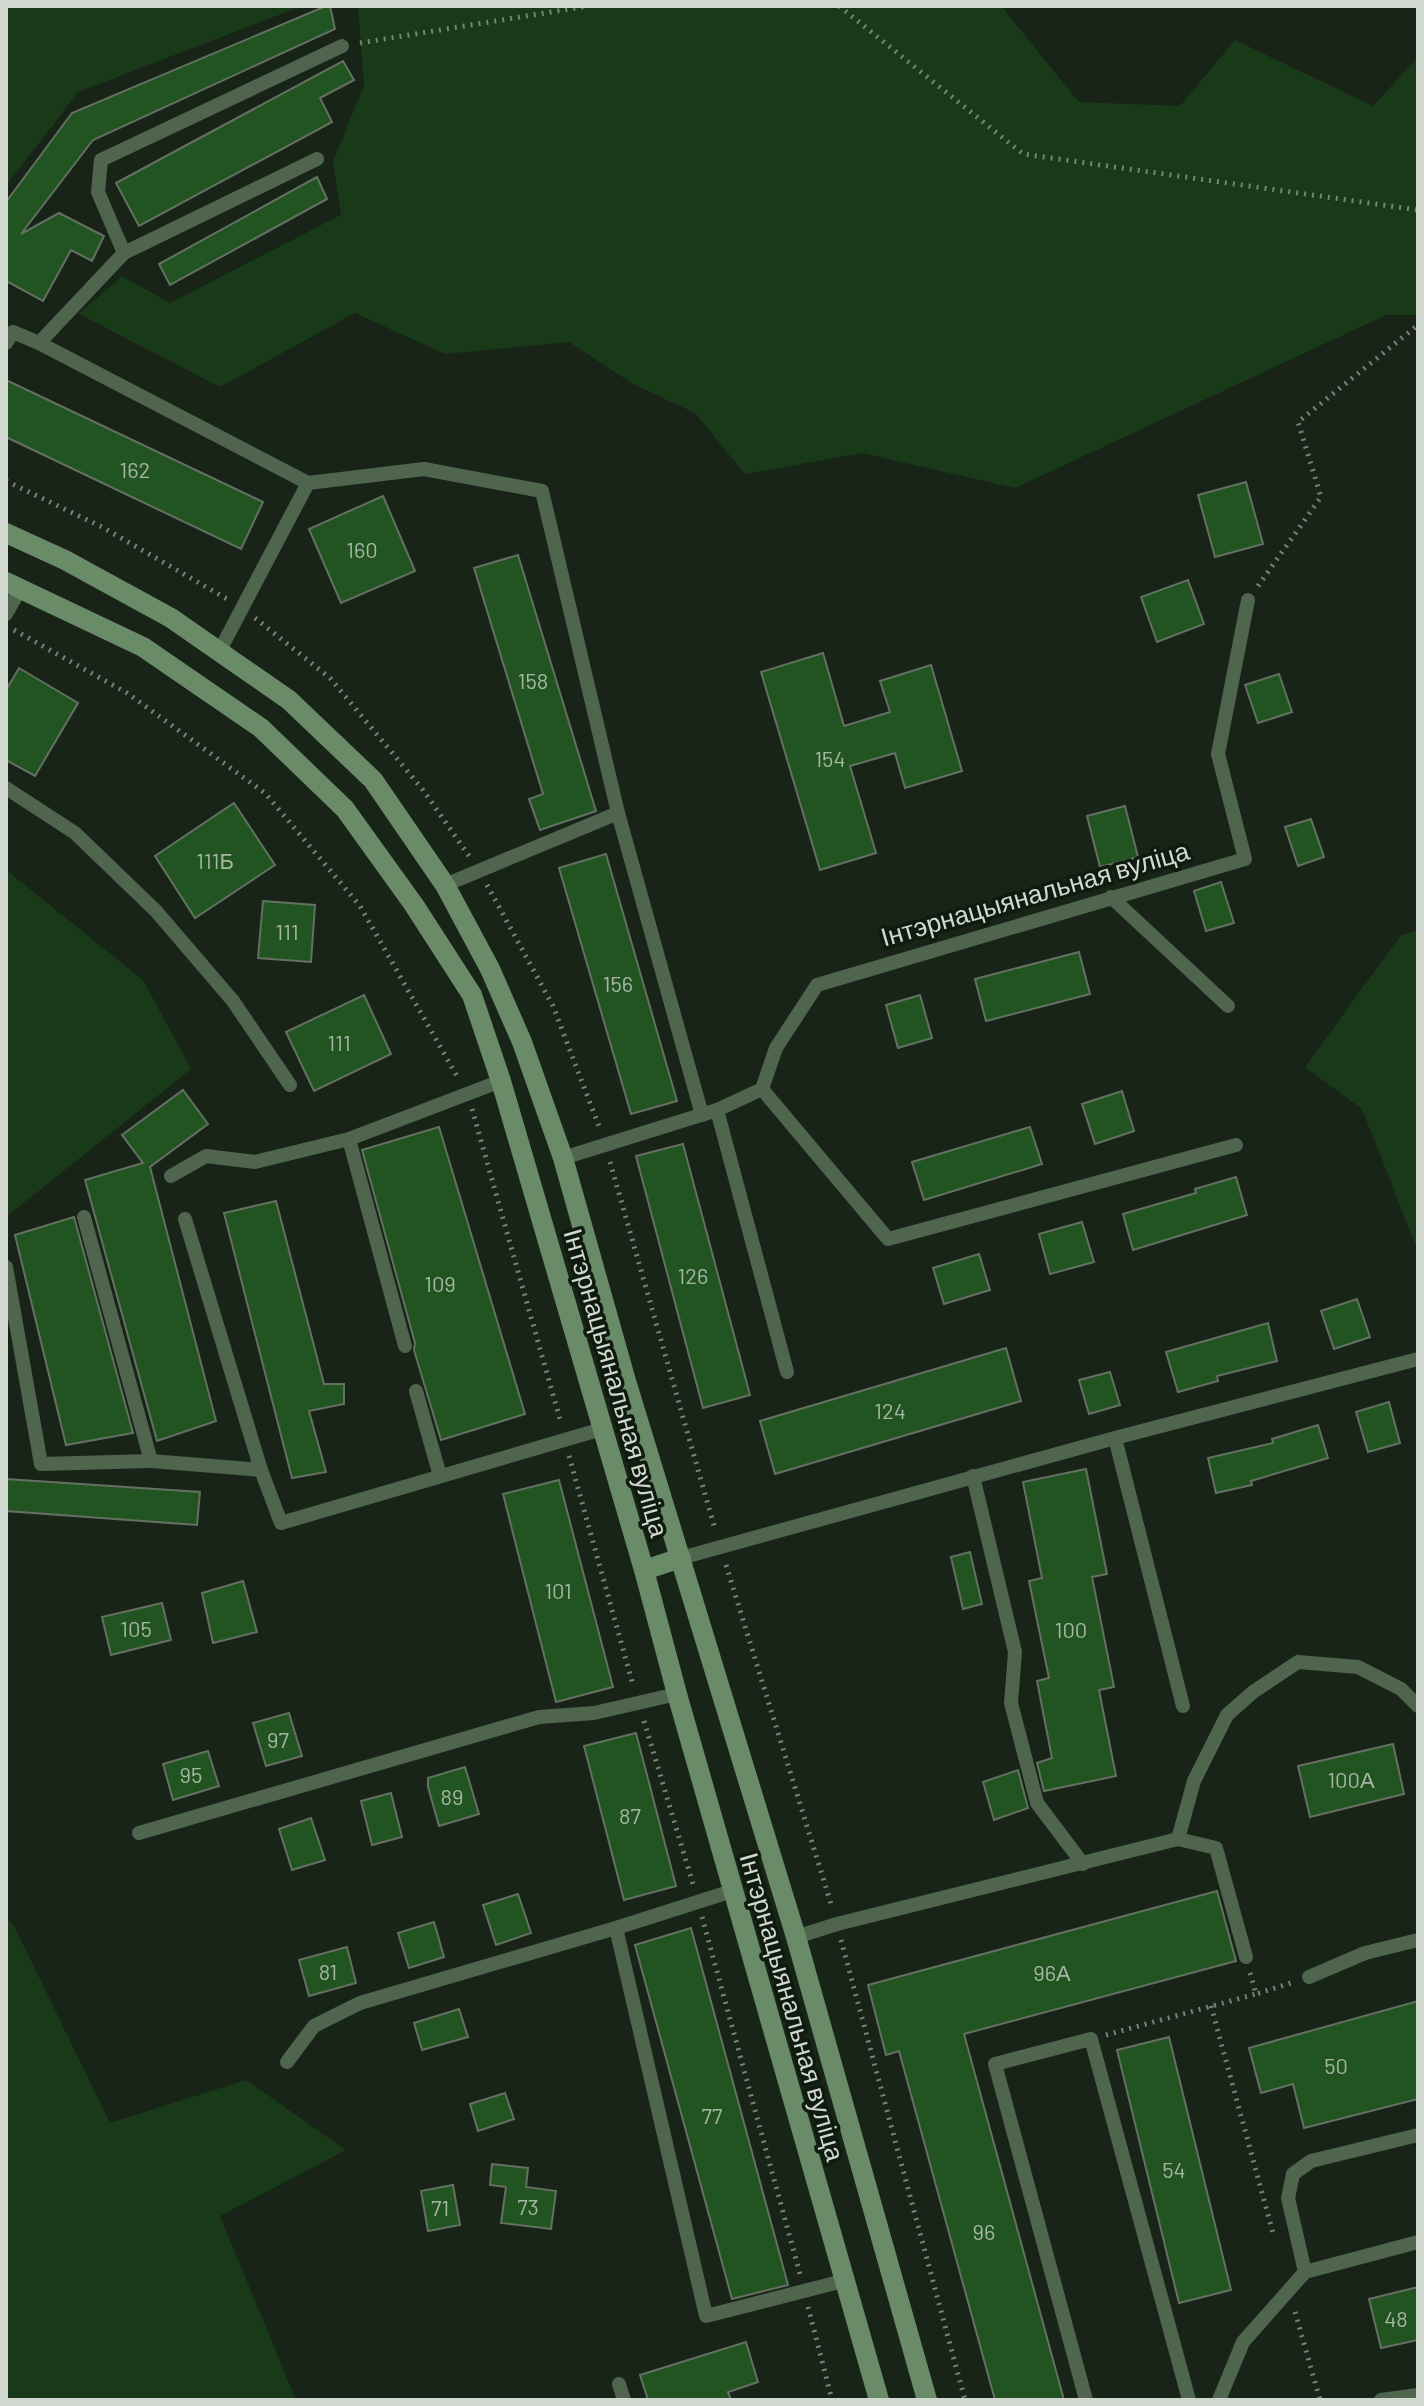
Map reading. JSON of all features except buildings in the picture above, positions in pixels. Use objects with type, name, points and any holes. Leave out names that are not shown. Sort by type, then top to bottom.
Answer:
[{"type":"main road","name":"Інтэрнацыянальная вуліца","points":[[6,533],[65,560],[171,618],[289,700],[373,780],[445,885],[501,993],[522,1042],[563,1158],[626,1381],[796,1937],[927,2400]]},
{"type":"main road","name":"Інтэрнацыянальная вуліца","points":[[13,585],[143,647],[261,728],[345,809],[414,905],[472,995],[501,1081],[644,1570],[732,1891],[879,2400]]},
{"type":"main road","points":[[414,905],[445,885]]},
{"type":"main road","points":[[644,1570],[681,1558]]},
{"type":"lane","points":[[124,253],[98,192],[101,160],[342,46]]},
{"type":"lane","points":[[39,343],[124,253],[317,159]]},
{"type":"lane","points":[[8,334],[39,343],[308,483],[424,469],[542,491],[618,813],[702,1115]]},
{"type":"lane","points":[[219,652],[308,483]]},
{"type":"lane","points":[[6,614],[13,585]]},
{"type":"lane","name":"Інтэрнацыянальная вуліца","points":[[762,1089],[776,1048],[817,985],[1245,859],[1218,754],[1248,600]]},
{"type":"lane","points":[[6,788],[75,833],[156,911],[233,1001],[290,1085]]},
{"type":"lane","points":[[445,885],[618,813]]},
{"type":"lane","points":[[1111,897],[1228,1006]]},
{"type":"lane","points":[[171,1176],[206,1156],[255,1162],[349,1139],[501,1081]]},
{"type":"lane","points":[[563,1158],[717,1110],[762,1089],[888,1239],[1236,1145]]},
{"type":"lane","points":[[717,1110],[787,1372]]},
{"type":"lane","points":[[349,1139],[405,1346]]},
{"type":"lane","points":[[84,1217],[151,1461]]},
{"type":"lane","points":[[185,1219],[261,1470],[281,1523],[602,1429]]},
{"type":"lane","points":[[6,1267],[41,1464],[151,1461],[261,1470]]},
{"type":"lane","name":"Інтэрнацыянальная вуліца","points":[[681,1558],[973,1476],[1418,1359]]},
{"type":"lane","points":[[416,1391],[440,1476]]},
{"type":"lane","points":[[1115,1438],[1183,1706]]},
{"type":"lane","points":[[973,1476],[1015,1652],[1011,1703],[1037,1803],[1083,1864]]},
{"type":"lane","points":[[1178,1839],[1194,1781],[1227,1715],[1253,1692],[1298,1662],[1358,1667],[1401,1689],[1418,1706]]},
{"type":"lane","points":[[139,1833],[539,1717],[594,1713],[677,1694]]},
{"type":"lane","points":[[796,1937],[837,1924],[1178,1839],[1216,1848],[1246,1957]]},
{"type":"lane","points":[[287,2062],[314,2026],[360,2003],[732,1891]]},
{"type":"lane","points":[[616,1928],[706,2316],[843,2281]]},
{"type":"lane","points":[[1309,1977],[1365,1953],[1418,1940]]},
{"type":"lane","points":[[1086,2400],[995,2064],[1091,2039],[1189,2400]]},
{"type":"lane","points":[[1305,2272],[1288,2198],[1293,2174],[1311,2161],[1418,2135]]},
{"type":"lane","points":[[1219,2400],[1243,2342],[1305,2272],[1418,2242]]},
{"type":"lane","points":[[619,2384],[624,2400]]},
{"type":"lane","points":[[1381,2400],[1418,2395]]},
{"type":"path","points":[[342,46],[588,6]]},
{"type":"path","points":[[839,6],[1023,154],[1418,210]]},
{"type":"path","points":[[1248,600],[1321,497],[1298,422],[1418,325]]},
{"type":"path","points":[[1246,1957],[1256,1994]]},
{"type":"path","points":[[1091,2039],[1282,1986]]},
{"type":"path","points":[[1211,2006],[1277,2246]]},
{"type":"path","points":[[1289,2289],[1320,2400]]},
{"type":"green space","points":[[6,6],[302,6],[78,92],[6,186]]},
{"type":"green space","points":[[358,6],[1001,6],[1079,102],[1180,106],[1235,40],[1373,106],[1418,57],[1418,315],[1386,315],[1015,488],[862,453],[745,474],[695,413],[633,384],[569,342],[445,354],[355,313],[220,387],[79,314],[122,276],[170,303],[341,215],[333,162],[364,85]]},
{"type":"green space","points":[[6,870],[143,980],[191,1069],[6,1217]]},
{"type":"green space","points":[[1418,931],[1418,1251],[1362,1109],[1305,1067],[1401,935]]},
{"type":"green space","points":[[6,1916],[15,1928],[110,2123],[246,2080],[346,2150],[220,2216],[296,2400],[6,2400]]}]
